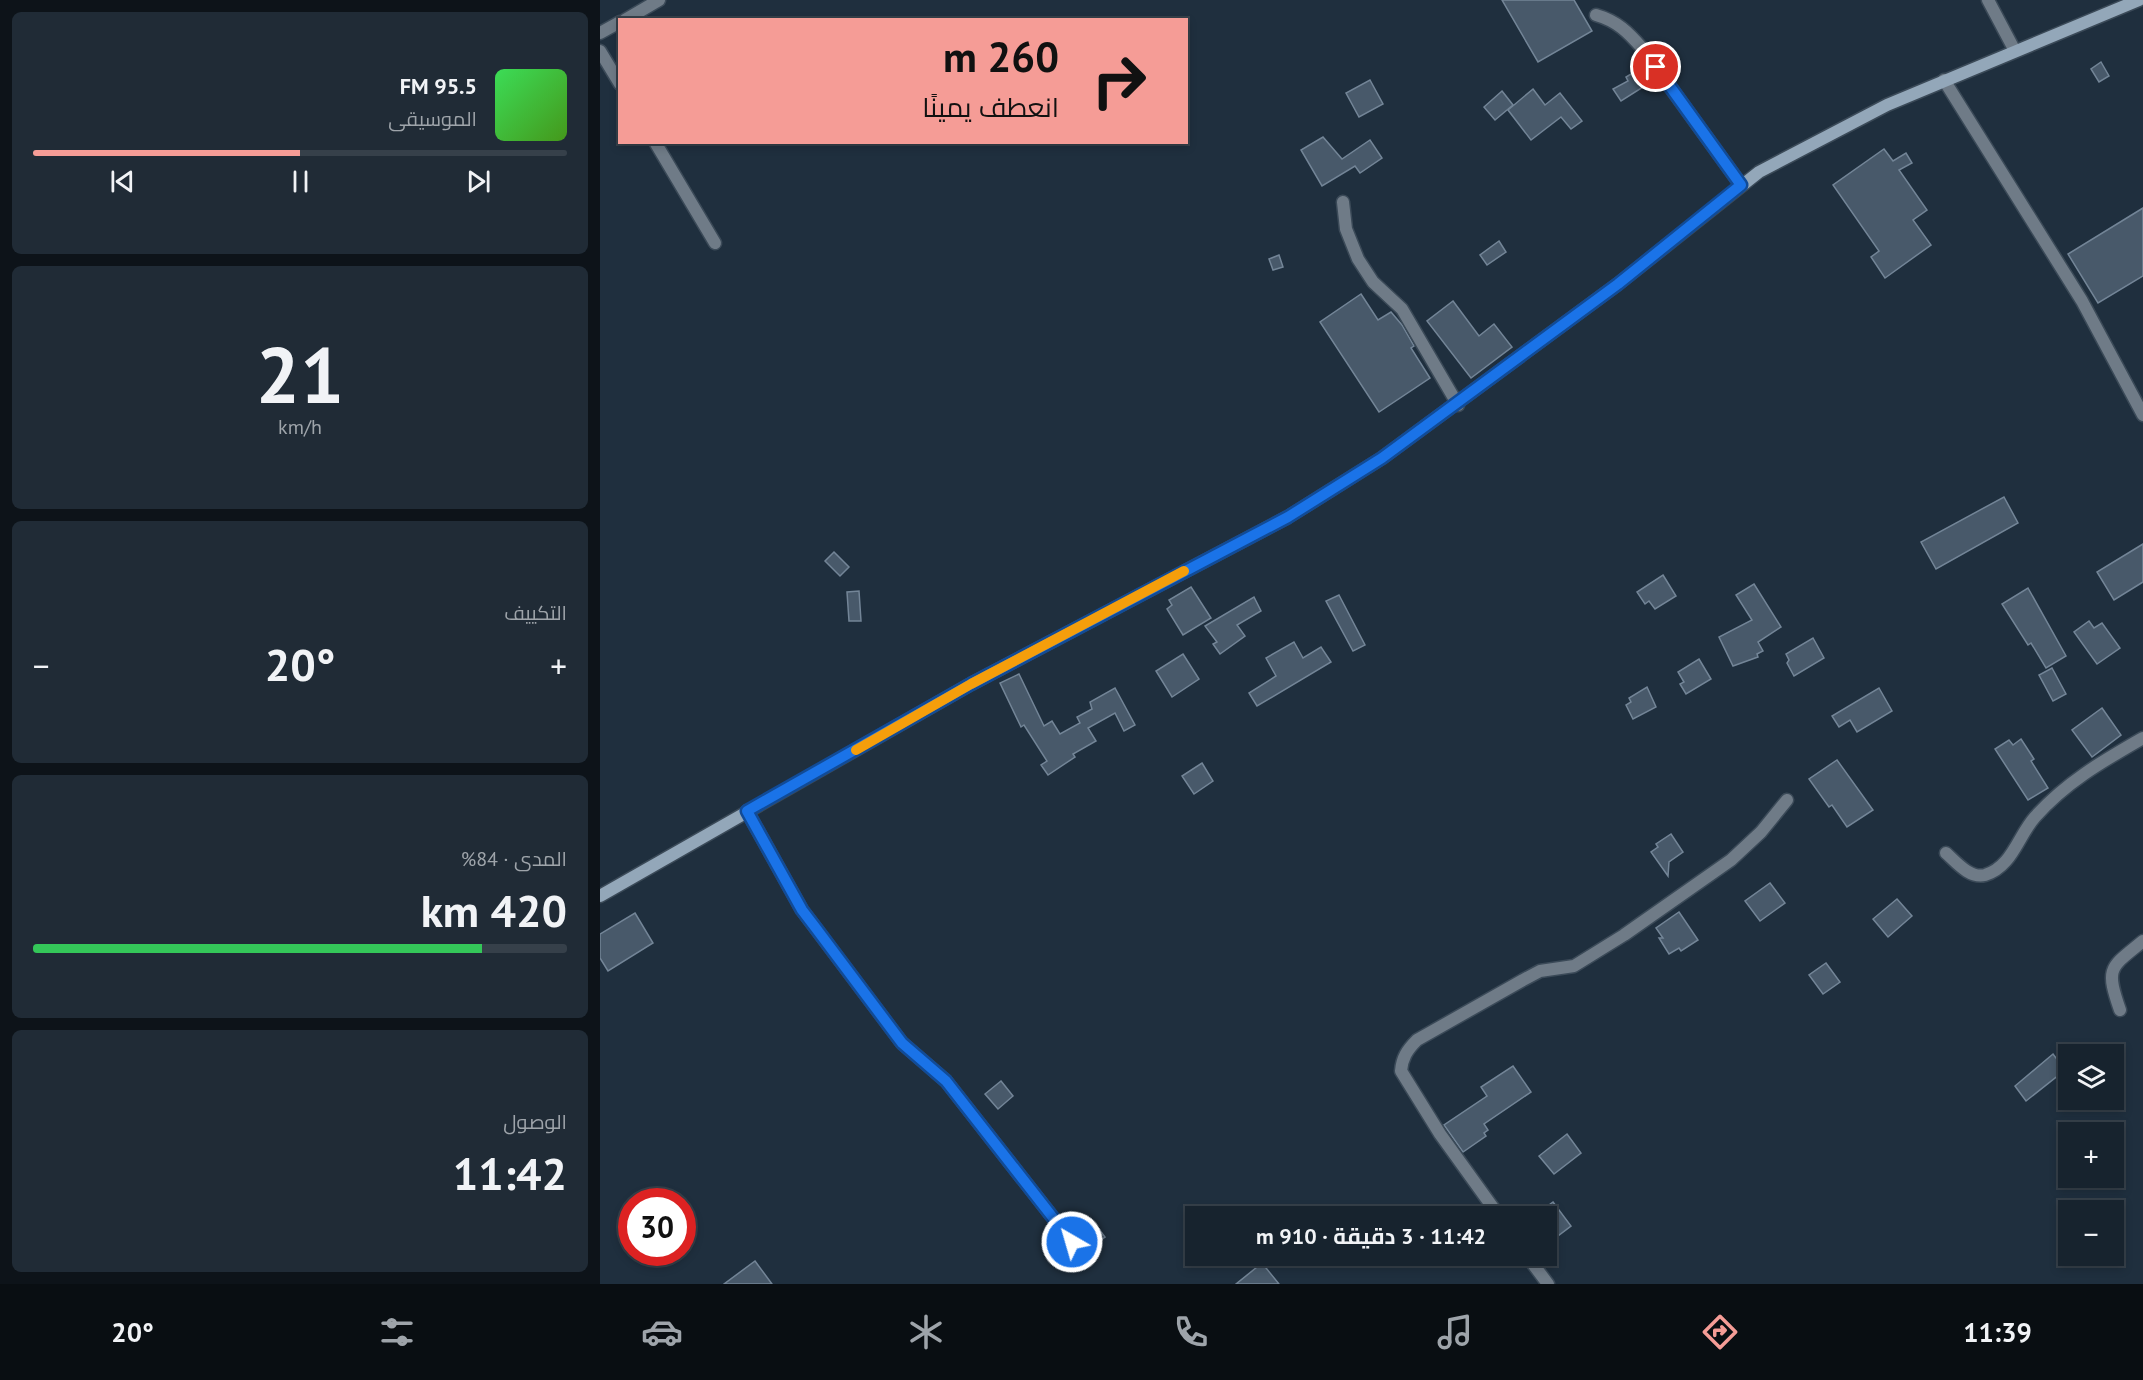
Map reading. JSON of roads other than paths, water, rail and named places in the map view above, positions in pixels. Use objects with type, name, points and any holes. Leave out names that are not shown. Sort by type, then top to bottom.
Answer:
[{"type":"street","points":[[628,18],[659,0]]},
{"type":"street","points":[[1988,0],[2015,51]]},
{"type":"street","points":[[600,896],[971,684],[1288,517],[1382,458],[1458,405],[1618,284],[1759,172],[1887,105],[2139,0]]},
{"type":"street","points":[[1596,15],[1610,19],[1626,30],[1642,48],[1741,185]]},
{"type":"street","points":[[600,33],[618,23]]},
{"type":"street","points":[[600,51],[618,81]]},
{"type":"street","points":[[1944,80],[2082,301],[2143,415]]},
{"type":"street","points":[[656,144],[715,243]]},
{"type":"street","points":[[1343,202],[1346,229],[1358,259],[1373,282],[1402,309],[1458,405]]},
{"type":"street","points":[[1946,854],[1974,875],[1984,875],[1999,868],[2012,854],[2032,820],[2056,795],[2074,779],[2143,738]]},
{"type":"street","points":[[1492,1206],[1440,1134],[1401,1071],[1402,1061],[1408,1049],[1417,1040],[1540,971],[1575,966],[1624,935],[1731,860],[1761,832],[1787,800]]},
{"type":"street","points":[[747,811],[809,920],[902,1043],[946,1081],[1072,1242]]},
{"type":"street","points":[[2120,1010],[2111,975],[2116,961],[2143,940]]},
{"type":"street","points":[[1534,1266],[1548,1284]]}]
